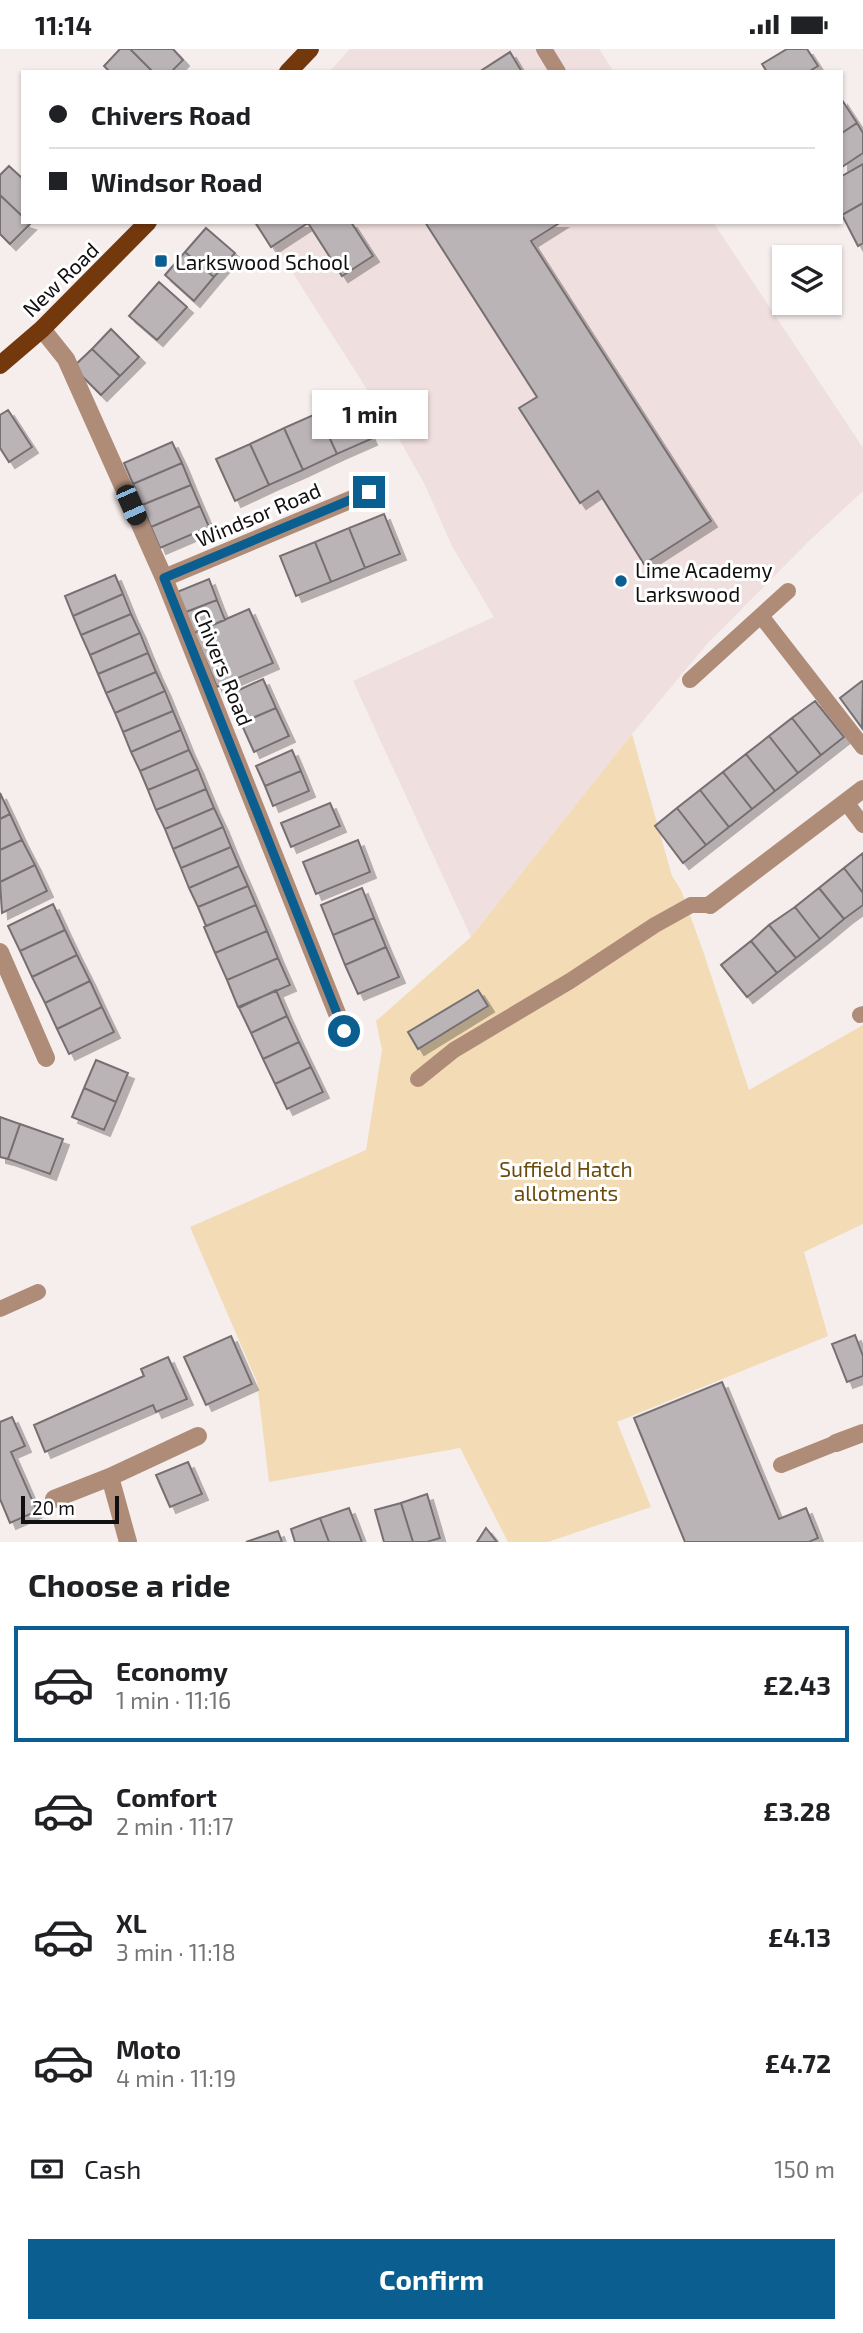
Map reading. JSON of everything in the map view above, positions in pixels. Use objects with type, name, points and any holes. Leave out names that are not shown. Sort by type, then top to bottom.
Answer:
[{"type":"main road","points":[[290,70],[310,49]]},
{"type":"main road","name":"New Road","points":[[0,365],[42,329],[146,224]]},
{"type":"street","name":"Chivers Road","points":[[42,329],[66,359],[164,578],[344,1031]]},
{"type":"street","name":"Windsor Road","points":[[164,578],[369,492]]},
{"type":"street","points":[[710,905],[863,789]]},
{"type":"street","points":[[0,952],[46,1058]]},
{"type":"street","points":[[836,1443],[863,1433]]},
{"type":"street","points":[[54,1499],[110,1477],[198,1436]]},
{"type":"street","points":[[110,1477],[128,1542]]},
{"type":"lane","points":[[544,49],[557,70]]},
{"type":"lane","points":[[690,680],[788,591]]},
{"type":"lane","points":[[761,616],[863,747]]},
{"type":"lane","points":[[846,802],[863,825]]},
{"type":"lane","points":[[418,1079],[454,1050],[570,981],[655,925],[691,905],[710,905]]},
{"type":"lane","points":[[0,1309],[38,1292]]},
{"type":"lane","points":[[780,1465],[836,1443]]},
{"type":"shaded area","points":[[350,49],[599,49],[613,70],[331,70]]},
{"type":"shaded area","name":"Lime Academy Larkswood","points":[[253,224],[714,224],[772,311],[772,315],[775,315],[863,448],[863,491],[810,540],[707,644],[471,937],[353,681],[494,617],[452,546],[424,483],[282,256]]},
{"type":"green space","name":"Suffield Hatch allotments","points":[[632,734],[672,876],[681,890],[703,951],[749,1090],[863,1025],[863,1224],[804,1252],[828,1336],[617,1422],[651,1507],[548,1542],[508,1542],[460,1448],[269,1482],[257,1382],[190,1227],[366,1150],[382,1050],[376,1021],[471,937]]},
{"type":"building","points":[[120,49],[130,49],[151,70],[108,70],[104,66]]},
{"type":"building","points":[[130,49],[173,49],[183,60],[173,70],[151,70]]},
{"type":"building","points":[[787,49],[807,49],[818,66],[811,70],[766,70],[762,64]]},
{"type":"building","points":[[510,52],[521,70],[482,70]]},
{"type":"building","points":[[843,102],[857,123],[843,132]]},
{"type":"building","points":[[857,123],[863,133],[863,153],[843,166],[843,132]]},
{"type":"building","points":[[863,164],[863,203],[843,214],[843,175]]},
{"type":"building","points":[[9,166],[21,177],[21,215],[0,195],[0,175]]},
{"type":"building","points":[[0,195],[21,215],[21,224],[30,224],[10,244],[0,234]]},
{"type":"building","points":[[863,203],[863,243],[858,246],[843,217]]},
{"type":"building","points":[[256,224],[306,224],[271,247]]},
{"type":"building","points":[[309,224],[352,224],[373,256],[342,276]]},
{"type":"building","points":[[426,224],[558,224],[531,241],[711,521],[644,564],[598,491],[580,503],[519,408],[537,397]]},
{"type":"building","points":[[206,228],[235,253],[214,277],[185,252]]},
{"type":"building","points":[[185,252],[214,277],[194,301],[165,275]]},
{"type":"building","points":[[159,282],[187,307],[157,340],[129,316]]},
{"type":"building","points":[[111,329],[139,357],[120,376],[92,349]]},
{"type":"building","points":[[92,349],[120,376],[101,395],[73,367]]},
{"type":"building","points":[[352,397],[371,439],[337,454],[318,413]]},
{"type":"building","points":[[8,410],[32,447],[9,462],[0,448],[0,415]]},
{"type":"building","points":[[318,413],[337,454],[303,470],[284,428]]},
{"type":"building","points":[[284,428],[303,470],[269,485],[250,444]]},
{"type":"building","points":[[172,442],[182,463],[133,484],[124,463]]},
{"type":"building","points":[[250,444],[269,485],[235,501],[216,459]]},
{"type":"building","points":[[182,463],[191,485],[142,505],[133,484]]},
{"type":"building","points":[[191,485],[200,506],[151,527],[142,505]]},
{"type":"building","points":[[200,506],[209,527],[160,548],[151,527]]},
{"type":"building","points":[[384,514],[400,554],[365,568],[349,528]]},
{"type":"building","points":[[349,528],[365,568],[331,582],[315,542]]},
{"type":"building","points":[[315,542],[331,582],[296,596],[280,556]]},
{"type":"building","points":[[115,575],[123,594],[73,616],[65,596]]},
{"type":"building","points":[[209,579],[217,600],[186,612],[177,592]]},
{"type":"building","points":[[123,594],[131,614],[81,635],[73,616]]},
{"type":"building","points":[[217,600],[225,620],[194,633],[186,612]]},
{"type":"building","points":[[249,609],[273,663],[217,687],[194,633]]},
{"type":"building","points":[[131,614],[140,633],[90,655],[81,635]]},
{"type":"building","points":[[140,633],[148,653],[98,674],[90,655]]},
{"type":"building","points":[[148,653],[156,672],[106,693],[98,674]]},
{"type":"building","points":[[156,672],[165,691],[115,713],[106,693]]},
{"type":"building","points":[[263,679],[276,708],[241,723],[228,695]]},
{"type":"building","points":[[863,682],[862,728],[840,698]]},
{"type":"building","points":[[165,691],[173,711],[123,732],[115,713]]},
{"type":"building","points":[[815,701],[844,737],[821,755],[792,718]]},
{"type":"building","points":[[276,708],[289,736],[254,752],[241,723]]},
{"type":"building","points":[[173,711],[181,730],[131,752],[123,732]]},
{"type":"building","points":[[792,718],[821,755],[798,773],[769,736]]},
{"type":"building","points":[[181,730],[189,750],[140,771],[131,752]]},
{"type":"building","points":[[769,736],[798,773],[775,791],[746,754]]},
{"type":"building","points":[[189,750],[198,769],[148,790],[140,771]]},
{"type":"building","points":[[292,750],[301,771],[265,786],[256,766]]},
{"type":"building","points":[[746,754],[775,791],[752,809],[723,772]]},
{"type":"building","points":[[198,769],[206,789],[156,810],[148,790]]},
{"type":"building","points":[[301,771],[309,791],[273,806],[265,786]]},
{"type":"building","points":[[723,772],[752,809],[729,827],[700,790]]},
{"type":"building","points":[[206,789],[214,808],[165,829],[156,810]]},
{"type":"building","points":[[700,790],[729,827],[706,845],[677,808]]},
{"type":"building","points":[[0,793],[10,814],[0,819]]},
{"type":"building","points":[[330,803],[340,826],[291,847],[281,823]]},
{"type":"building","points":[[214,808],[223,827],[173,849],[165,829]]},
{"type":"building","points":[[677,808],[706,845],[683,863],[655,826]]},
{"type":"building","points":[[10,814],[22,840],[0,850],[0,819]]},
{"type":"building","points":[[223,827],[231,847],[181,868],[173,849]]},
{"type":"building","points":[[22,840],[35,865],[0,882],[0,850]]},
{"type":"building","points":[[358,840],[370,872],[316,894],[303,862]]},
{"type":"building","points":[[231,847],[239,866],[189,888],[181,868]]},
{"type":"building","points":[[863,853],[863,893],[844,868]]},
{"type":"building","points":[[35,865],[47,891],[2,913],[0,882]]},
{"type":"building","points":[[239,866],[248,886],[198,907],[189,888]]},
{"type":"building","points":[[844,868],[863,893],[863,905],[844,919],[819,888]]},
{"type":"building","points":[[248,886],[256,905],[206,926],[198,907]]},
{"type":"building","points":[[362,888],[374,918],[333,935],[321,905]]},
{"type":"building","points":[[819,888],[844,919],[820,939],[795,907]]},
{"type":"building","points":[[53,904],[65,930],[20,951],[8,926]]},
{"type":"building","points":[[256,905],[267,931],[215,953],[204,927]]},
{"type":"building","points":[[795,907],[820,939],[796,958],[769,925]]},
{"type":"building","points":[[374,918],[386,947],[345,965],[333,935]]},
{"type":"building","points":[[769,925],[796,958],[777,973],[751,941]]},
{"type":"building","points":[[65,930],[77,955],[32,977],[20,951]]},
{"type":"building","points":[[267,931],[278,958],[227,980],[215,953]]},
{"type":"building","points":[[751,941],[777,973],[747,997],[721,965]]},
{"type":"building","points":[[386,947],[399,977],[358,994],[345,965]]},
{"type":"building","points":[[77,955],[90,981],[45,1003],[32,977]]},
{"type":"building","points":[[278,958],[290,985],[238,1007],[227,980]]},
{"type":"building","points":[[90,981],[102,1007],[57,1029],[45,1003]]},
{"type":"building","points":[[276,990],[287,1016],[251,1033],[239,1008]]},
{"type":"building","points":[[478,990],[488,1006],[418,1049],[408,1032]]},
{"type":"building","points":[[102,1007],[114,1032],[69,1054],[57,1029]]},
{"type":"building","points":[[287,1016],[299,1042],[263,1059],[251,1033]]},
{"type":"building","points":[[299,1042],[311,1067],[275,1084],[263,1059]]},
{"type":"building","points":[[96,1060],[128,1073],[116,1102],[84,1088]]},
{"type":"building","points":[[311,1067],[323,1092],[287,1109],[275,1084]]},
{"type":"building","points":[[84,1088],[116,1102],[104,1130],[72,1117]]},
{"type":"building","points":[[0,1117],[20,1124],[8,1159],[0,1157]]},
{"type":"building","points":[[20,1124],[63,1139],[50,1174],[8,1159]]},
{"type":"building","points":[[855,1335],[863,1356],[863,1376],[847,1382],[832,1344]]},
{"type":"building","points":[[231,1336],[252,1384],[206,1405],[184,1357]]},
{"type":"building","points":[[168,1357],[187,1399],[156,1412],[153,1405],[45,1452],[34,1425],[144,1376],[141,1369]]},
{"type":"building","points":[[722,1382],[779,1519],[806,1508],[818,1538],[809,1542],[685,1542],[634,1418]]},
{"type":"building","points":[[12,1417],[25,1446],[11,1452],[37,1511],[10,1523],[0,1499],[0,1422]]},
{"type":"building","points":[[188,1462],[202,1494],[170,1507],[156,1475]]},
{"type":"building","points":[[427,1494],[440,1538],[413,1542],[401,1503]]},
{"type":"building","points":[[401,1503],[413,1542],[384,1542],[375,1510]]},
{"type":"building","points":[[349,1508],[362,1542],[329,1542],[320,1518]]},
{"type":"building","points":[[320,1518],[329,1542],[295,1542],[291,1529]]},
{"type":"building","points":[[486,1528],[497,1542],[477,1542]]},
{"type":"building","points":[[278,1531],[282,1542],[246,1542]]},
{"type":"place","name":"Larkswood School","points":[[161,261]]},
{"type":"place","name":"Lime Academy Larkswood","points":[[621,581]]},
{"type":"route","points":[[344,1031],[164,578],[369,492]]}]
